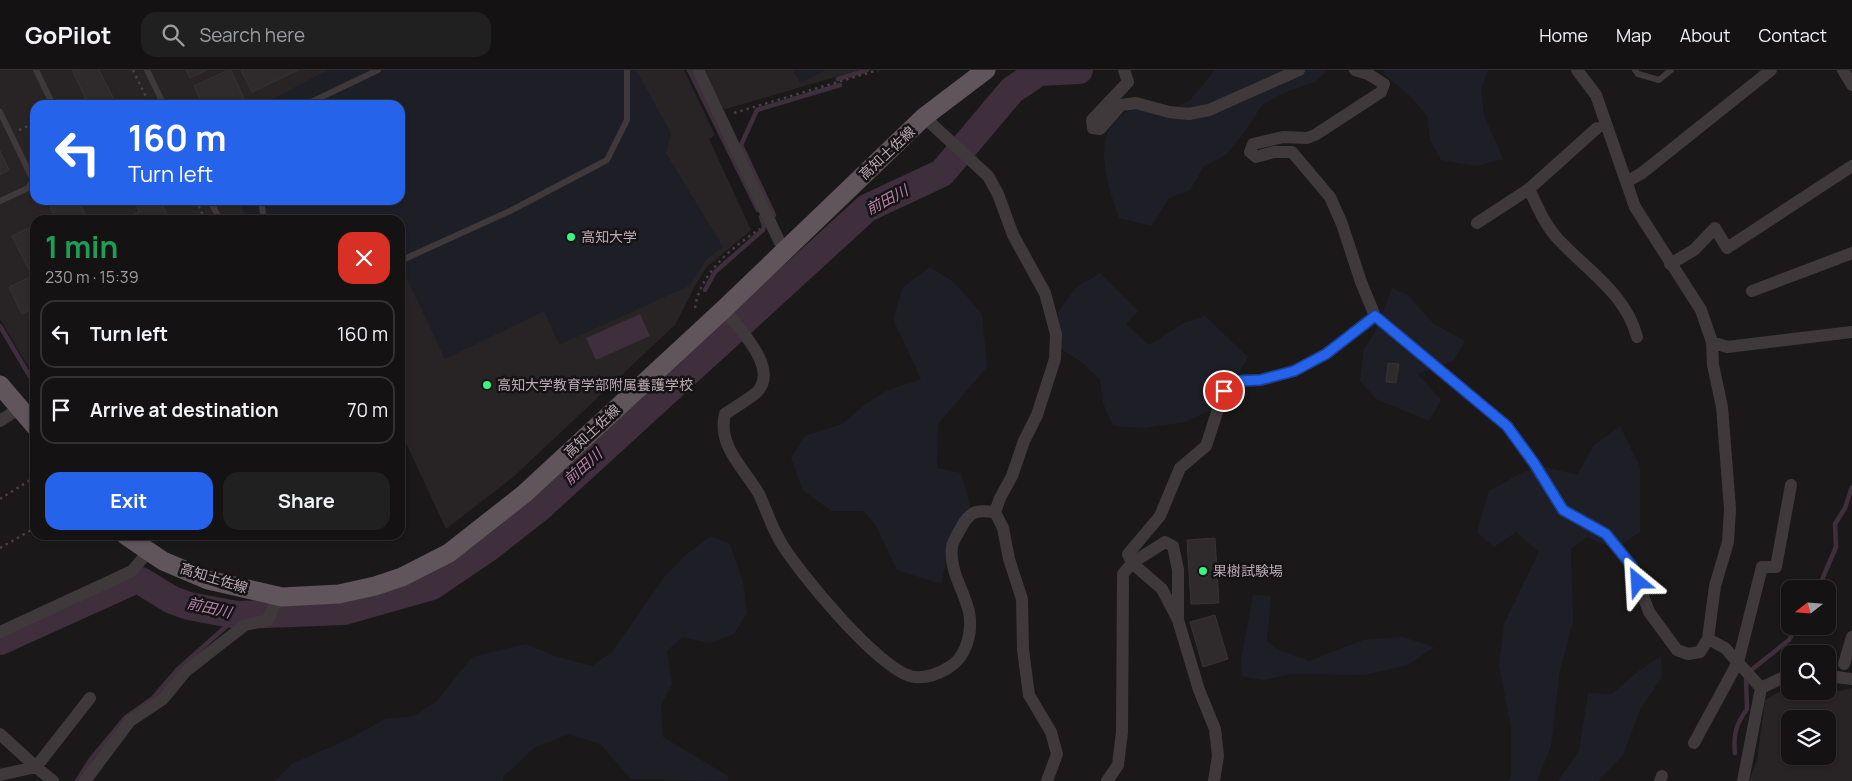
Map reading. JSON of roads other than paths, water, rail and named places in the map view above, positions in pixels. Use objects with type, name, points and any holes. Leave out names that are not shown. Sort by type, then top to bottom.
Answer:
[{"type":"main road","name":"高知土佐線","points":[[132,540],[163,561],[275,606],[375,586],[402,577],[449,553],[524,494],[728,316],[784,252],[924,118],[986,70]]},
{"type":"main road","points":[[0,385],[30,420]]},
{"type":"street","points":[[698,70],[784,252]]},
{"type":"street","points":[[1124,70],[1128,82],[1092,120],[1093,128],[1100,129],[1107,124],[1121,106],[1136,103],[1170,112],[1189,114],[1209,110],[1299,70]]},
{"type":"street","points":[[1355,70],[1368,74],[1384,84],[1381,92],[1315,135],[1306,138],[1283,137],[1253,144],[1250,152],[1256,157],[1274,152],[1292,152],[1302,161],[1330,197],[1342,224],[1361,282],[1375,316],[1507,426],[1534,463],[1563,510],[1606,534],[1632,566],[1649,612],[1677,650],[1688,654],[1700,652],[1708,639],[1715,586],[1728,542],[1730,509],[1722,407],[1713,365],[1712,342],[1701,310],[1635,207],[1628,181],[1596,95],[1577,70]]},
{"type":"street","points":[[1628,181],[1642,173],[1771,70]]},
{"type":"street","points":[[1843,70],[1852,85]]},
{"type":"street","points":[[1596,95],[1592,102],[1597,128],[1606,139],[1614,144]]},
{"type":"street","points":[[924,118],[988,176],[998,194],[1013,235],[1045,294],[1056,334],[1055,359],[1037,415],[1024,441],[1012,476],[995,512],[1003,528],[1009,559],[1022,600],[1024,650],[1029,695],[1051,732],[1057,754],[1047,781]]},
{"type":"street","points":[[1477,223],[1529,189],[1597,128]]},
{"type":"street","points":[[1670,264],[1694,250],[1715,228],[1727,248],[1852,166]]},
{"type":"street","points":[[1529,189],[1541,214],[1557,237],[1619,298],[1633,320],[1637,337]]},
{"type":"street","points":[[1752,291],[1852,253]]},
{"type":"street","points":[[728,316],[759,355],[765,374],[758,391],[725,414],[722,424],[724,437],[730,450],[758,494],[778,539],[799,571],[850,628],[891,667],[914,677],[935,675],[956,663],[968,645],[969,613],[953,569],[952,545],[968,515],[978,510],[995,512]]},
{"type":"street","points":[[1214,781],[1218,756],[1215,729],[1198,690],[1178,620],[1162,589],[1132,563],[1128,554],[1160,516],[1180,468],[1206,446],[1224,391],[1237,381],[1260,380],[1294,371],[1326,354],[1375,316]]},
{"type":"street","points":[[1712,342],[1727,347],[1852,332]]},
{"type":"street","points":[[0,421],[20,408]]},
{"type":"street","points":[[1694,743],[1738,662],[1762,567],[1776,567],[1791,485]]},
{"type":"street","points":[[1107,781],[1118,766],[1122,732],[1123,574],[1132,563],[1165,542],[1173,546],[1178,570],[1178,620]]},
{"type":"street","points":[[0,632],[132,571],[148,552]]},
{"type":"street","points":[[85,781],[130,721],[163,699],[186,671],[245,625],[268,620],[275,606]]},
{"type":"street","points":[[1844,664],[1852,638]]},
{"type":"street","points":[[1708,639],[1725,648],[1761,688]]},
{"type":"street","points":[[1836,677],[1852,679]]},
{"type":"street","points":[[1761,688],[1781,678]]},
{"type":"street","points":[[1743,781],[1761,688]]},
{"type":"street","points":[[0,775],[36,767],[90,698]]},
{"type":"street","points":[[0,734],[53,781]]},
{"type":"lane","points":[[36,70],[51,100]]},
{"type":"lane","points":[[147,70],[162,100]]},
{"type":"lane","points":[[315,100],[378,70]]},
{"type":"lane","points":[[405,259],[510,211],[607,160],[627,120],[627,70]]},
{"type":"lane","points":[[1635,70],[1638,74],[1659,80],[1671,70]]},
{"type":"lane","points":[[0,112],[30,171]]},
{"type":"lane","points":[[0,201],[28,188],[30,185]]},
{"type":"waterway","points":[[689,70],[758,210]]},
{"type":"waterway","points":[[838,79],[867,70]]},
{"type":"waterway","name":"前田川","points":[[0,641],[135,580],[141,581],[172,600],[189,606],[239,615],[344,611],[432,586],[488,548],[539,508],[867,208],[942,173],[1012,90],[1039,72],[1079,70]]},
{"type":"waterway","points":[[774,215],[741,145],[757,110],[840,85]]},
{"type":"waterway","points":[[705,290],[715,272],[763,230],[764,226],[761,217]]},
{"type":"waterway","points":[[0,326],[30,377]]},
{"type":"waterway","points":[[1822,580],[1836,547],[1835,524],[1845,508],[1852,487]]},
{"type":"waterway","points":[[77,781],[91,759],[126,717],[153,698],[178,669],[239,615]]},
{"type":"waterway","points":[[1750,671],[1789,640],[1792,635]]},
{"type":"waterway","points":[[1735,753],[1734,741],[1736,730],[1747,709],[1746,679]]},
{"type":"place","name":"高知大学","points":[[571,237]]},
{"type":"place","name":"高知大学教育学部附属養護学校","points":[[487,385]]},
{"type":"place","name":"果樹試験場","points":[[1203,571]]}]
